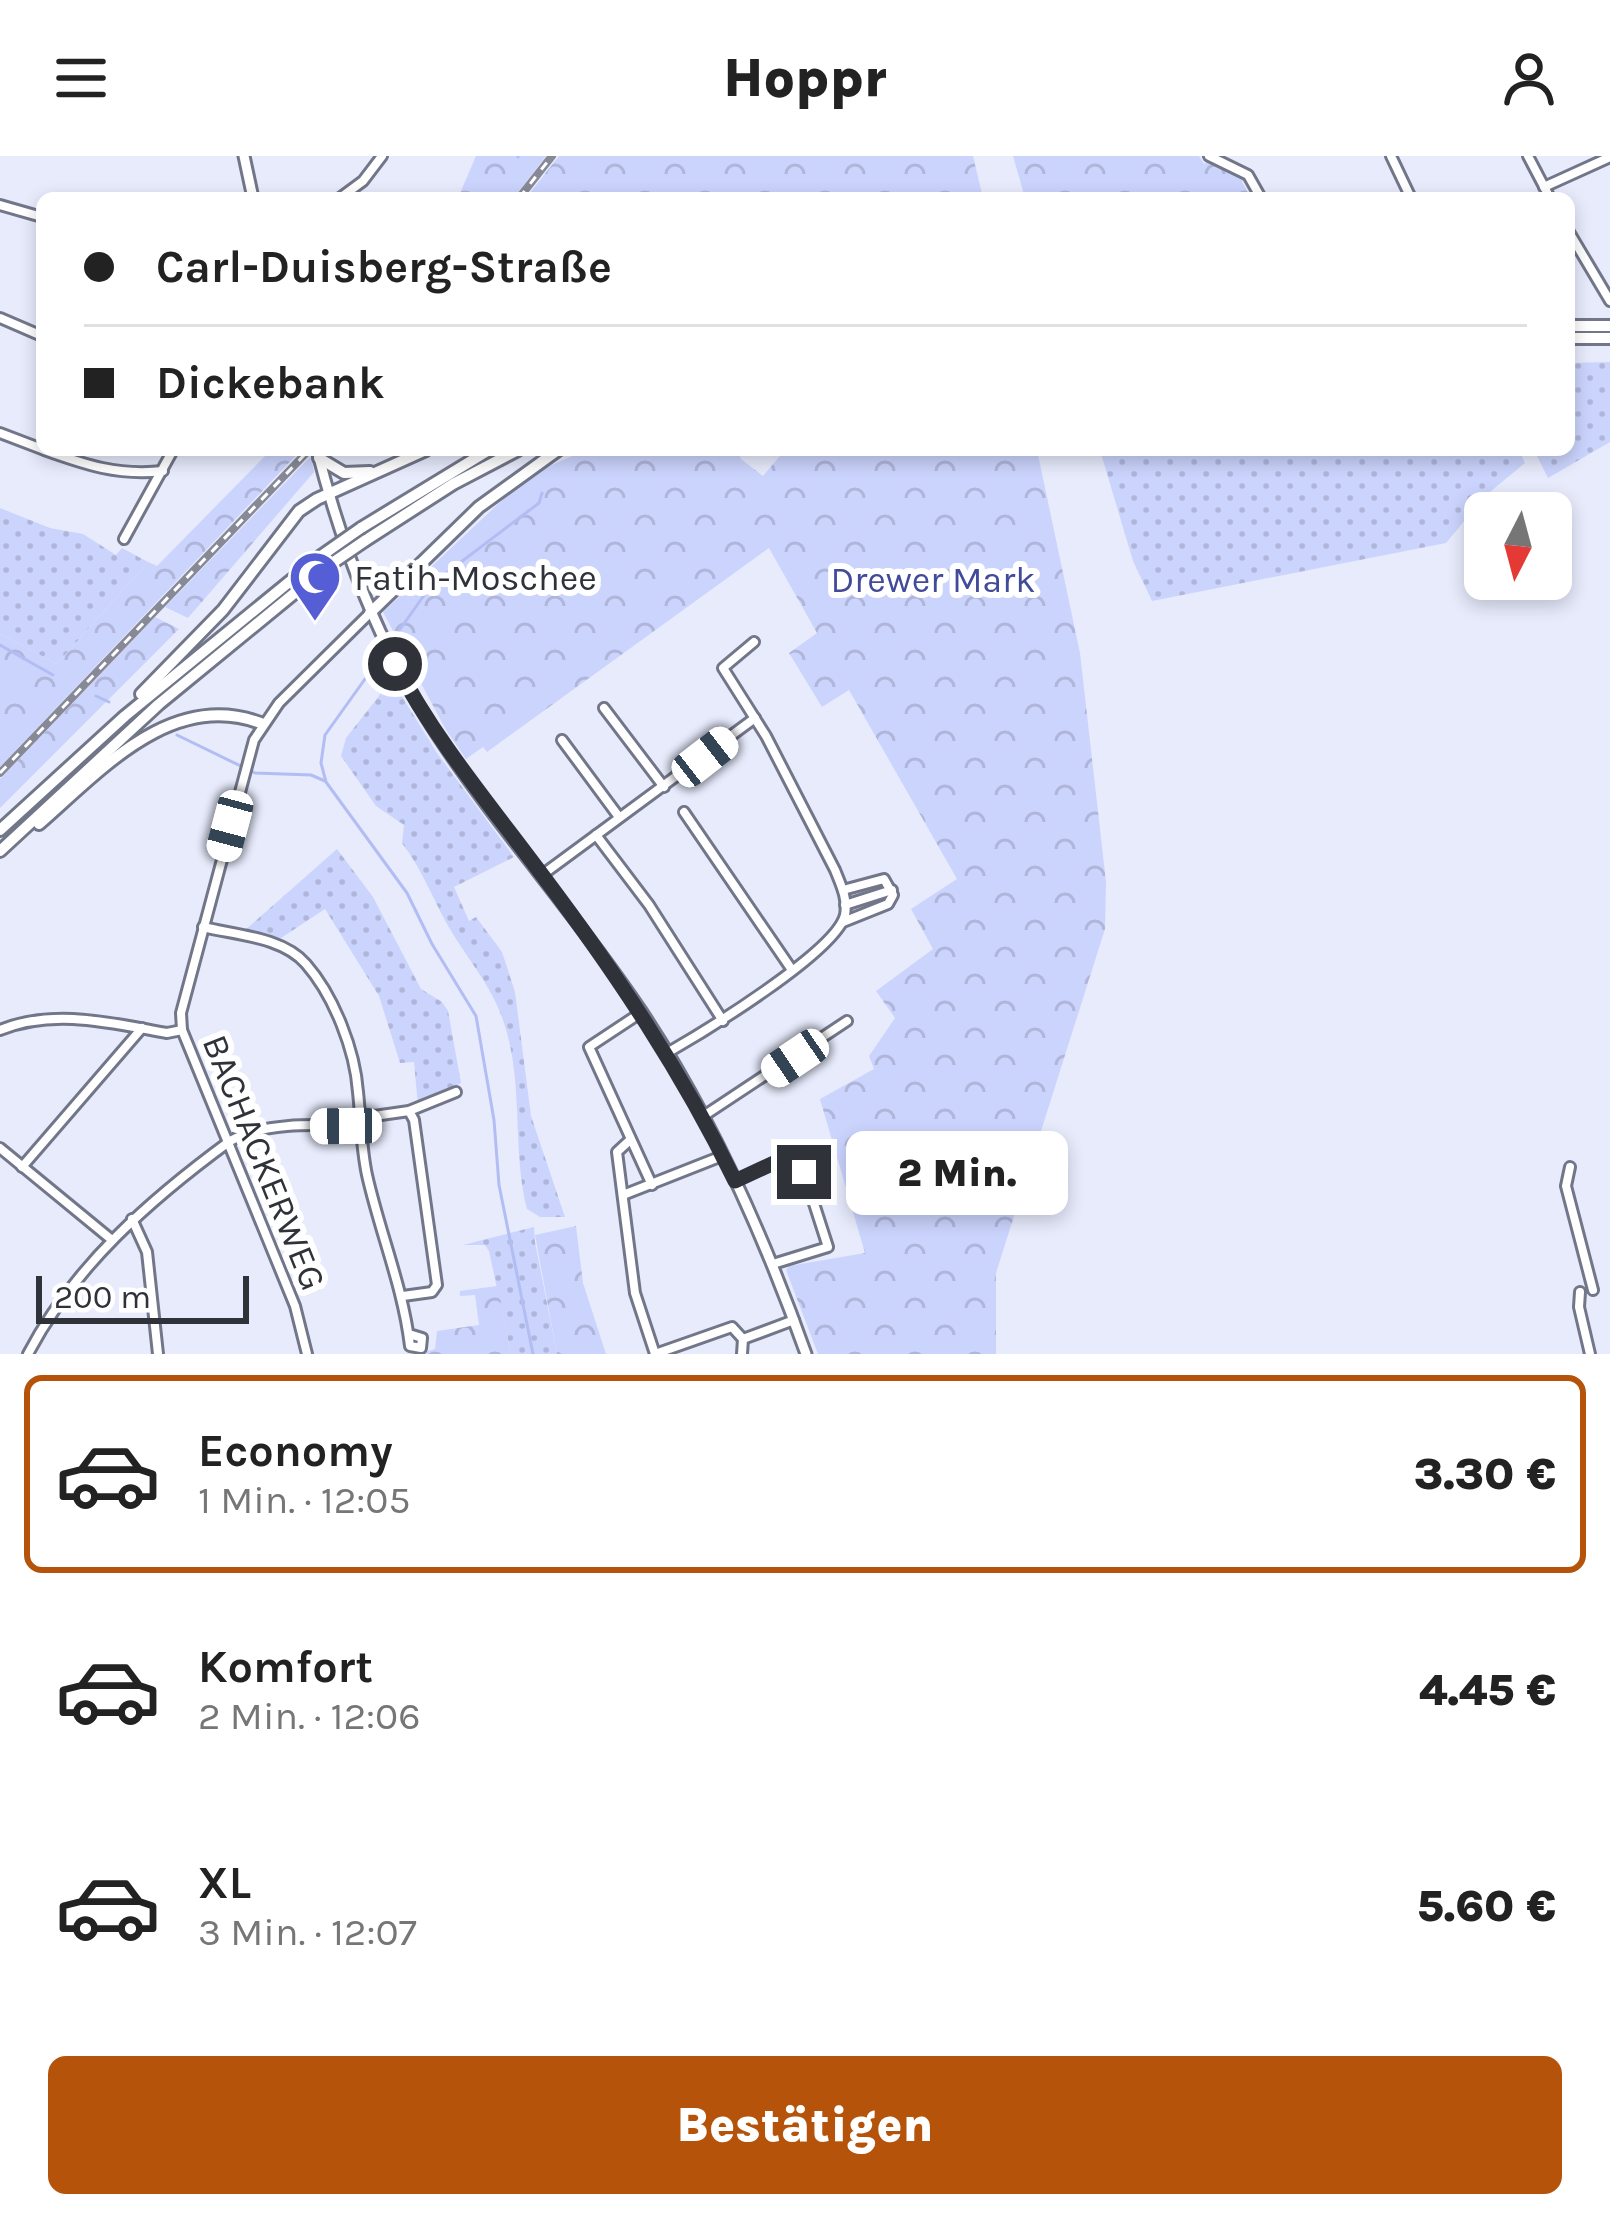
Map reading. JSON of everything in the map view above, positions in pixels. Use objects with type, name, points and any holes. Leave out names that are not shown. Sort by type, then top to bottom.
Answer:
[{"type":"highway","points":[[1575,326],[1610,326]]},
{"type":"highway","points":[[1575,338],[1610,338]]},
{"type":"highway","points":[[321,456],[344,473],[373,472]]},
{"type":"highway","points":[[125,716],[134,700],[224,610],[299,511],[412,456]]},
{"type":"highway","points":[[0,830],[125,716],[323,562],[480,456]]},
{"type":"highway","points":[[364,534],[507,456]]},
{"type":"highway","points":[[370,613],[479,507],[549,456]]},
{"type":"highway","points":[[0,854],[159,704],[323,562]]},
{"type":"highway","points":[[0,854],[115,759],[168,725],[209,712],[241,715],[263,724]]},
{"type":"main road","points":[[244,156],[253,192]]},
{"type":"main road","points":[[318,456],[370,613],[436,733],[642,1012],[667,1053],[735,1181],[806,1354]]},
{"type":"street","points":[[348,192],[382,156]]},
{"type":"street","points":[[1209,156],[1248,175],[1258,192]]},
{"type":"street","points":[[1391,156],[1409,192]]},
{"type":"street","points":[[1528,156],[1547,192]]},
{"type":"street","points":[[1544,187],[1610,157]]},
{"type":"street","points":[[0,205],[36,215]]},
{"type":"street","points":[[1575,245],[1610,300]]},
{"type":"street","points":[[0,318],[36,333]]},
{"type":"street","points":[[0,433],[36,447]]},
{"type":"street","points":[[60,456],[128,475],[163,471]]},
{"type":"street","points":[[124,539],[170,456]]},
{"type":"street","points":[[128,475],[150,494]]},
{"type":"street","name":"BACHACKERWEG","points":[[307,1354],[295,1306],[182,1030],[182,1013],[243,779],[263,724],[370,613]]},
{"type":"street","points":[[754,642],[723,668],[755,718],[843,890],[843,922]]},
{"type":"street","points":[[604,708],[664,787]]},
{"type":"street","points":[[542,874],[755,718]]},
{"type":"street","points":[[562,740],[619,817]]},
{"type":"street","points":[[684,812],[792,970]]},
{"type":"street","points":[[596,835],[649,905],[723,1021]]},
{"type":"street","points":[[667,1053],[723,1021],[792,970],[843,922],[888,904],[893,895],[888,881],[879,878],[843,890]]},
{"type":"street","points":[[845,904],[892,890]]},
{"type":"street","points":[[203,927],[272,944],[304,962],[338,1018],[354,1067],[370,1190],[403,1296],[409,1334]]},
{"type":"street","points":[[642,1012],[589,1047],[652,1184]]},
{"type":"street","points":[[0,1030],[33,1018],[66,1018],[167,1033],[182,1030]]},
{"type":"street","points":[[702,1117],[847,1021]]},
{"type":"street","points":[[22,1167],[142,1028]]},
{"type":"street","points":[[28,1354],[43,1327],[112,1240],[230,1141],[288,1127],[360,1122],[409,1111],[456,1092]]},
{"type":"street","points":[[403,1296],[432,1292],[437,1285],[415,1120],[409,1111]]},
{"type":"street","points":[[630,1140],[617,1153],[635,1293],[655,1354],[732,1327],[743,1339],[742,1354]]},
{"type":"street","points":[[0,1148],[112,1240]]},
{"type":"street","points":[[623,1195],[722,1156]]},
{"type":"street","points":[[735,1181],[789,1156],[799,1156],[828,1247],[772,1264]]},
{"type":"street","points":[[1570,1167],[1566,1186],[1593,1290]]},
{"type":"street","points":[[132,1219],[151,1271],[158,1354]]},
{"type":"street","points":[[1580,1292],[1590,1354]]},
{"type":"street","points":[[743,1339],[794,1320]]},
{"type":"green space","points":[[476,156],[546,156],[519,192],[461,192]]},
{"type":"green space","points":[[559,156],[973,156],[982,192],[531,192]]},
{"type":"green space","points":[[1013,156],[1199,156],[1204,164],[1209,161],[1245,176],[1242,182],[1248,192],[1023,192]]},
{"type":"green space","points":[[1610,362],[1610,442],[1548,478],[1537,456],[1575,456],[1575,363]]},
{"type":"green space","points":[[265,456],[295,456],[0,767],[0,634],[57,664],[148,562],[157,566]]},
{"type":"green space","points":[[311,456],[314,472],[188,618],[165,607]]},
{"type":"green space","name":"Drewer Mark","points":[[572,456],[740,456],[763,476],[780,456],[1038,456],[1080,653],[1106,882],[1105,929],[996,1273],[996,1354],[818,1354],[786,1270],[865,1253],[820,1099],[874,1069],[869,1056],[895,1018],[876,991],[933,949],[911,909],[957,879],[849,690],[822,707],[789,653],[817,633],[769,548],[487,752],[483,747],[466,759],[383,612],[529,475]]},
{"type":"green space","points":[[1102,456],[1522,456],[1525,463],[1490,492],[1464,492],[1464,521],[1446,543],[1152,601],[1133,561]]},
{"type":"green space","points":[[0,508],[50,528],[83,534],[116,555],[122,548],[148,562],[57,664],[0,634]]},
{"type":"green space","points":[[155,617],[179,629],[0,808],[0,779]]},
{"type":"green space","points":[[388,674],[437,753],[514,857],[454,887],[469,921],[476,917],[502,952],[515,992],[531,1116],[565,1217],[540,1217],[527,1209],[513,1062],[493,996],[402,843],[404,825],[376,806],[341,756],[346,738],[379,696]]},
{"type":"green space","points":[[337,849],[373,897],[421,989],[448,1011],[461,1083],[418,1106],[414,1062],[400,1063],[379,996],[325,909],[278,940],[244,931]]},
{"type":"green space","points":[[576,1226],[583,1283],[606,1354],[557,1354],[535,1235]]},
{"type":"green space","points":[[534,1227],[557,1354],[511,1354],[489,1251],[485,1245],[463,1245]]},
{"type":"green space","points":[[497,1286],[511,1354],[417,1354],[435,1349],[437,1331],[479,1325],[475,1295],[460,1296],[460,1291]]},
{"type":"waterway","points":[[396,635],[432,584],[539,503],[542,493]]},
{"type":"waterway","points":[[0,645],[53,675]]},
{"type":"waterway","points":[[380,658],[325,735],[321,763],[326,782],[407,893],[476,1016],[494,1120],[499,1185],[533,1354]]},
{"type":"waterway","points":[[96,696],[109,702]]},
{"type":"waterway","points":[[177,735],[255,773],[311,775],[325,781]]},
{"type":"railway","points":[[524,192],[552,156]]},
{"type":"railway","points":[[0,773],[303,456]]},
{"type":"place","name":"Fatih-Moschee","points":[[315,623]]},
{"type":"route","points":[[395,664],[463,772],[642,1012],[735,1181],[789,1156],[799,1156],[804,1172]]}]
